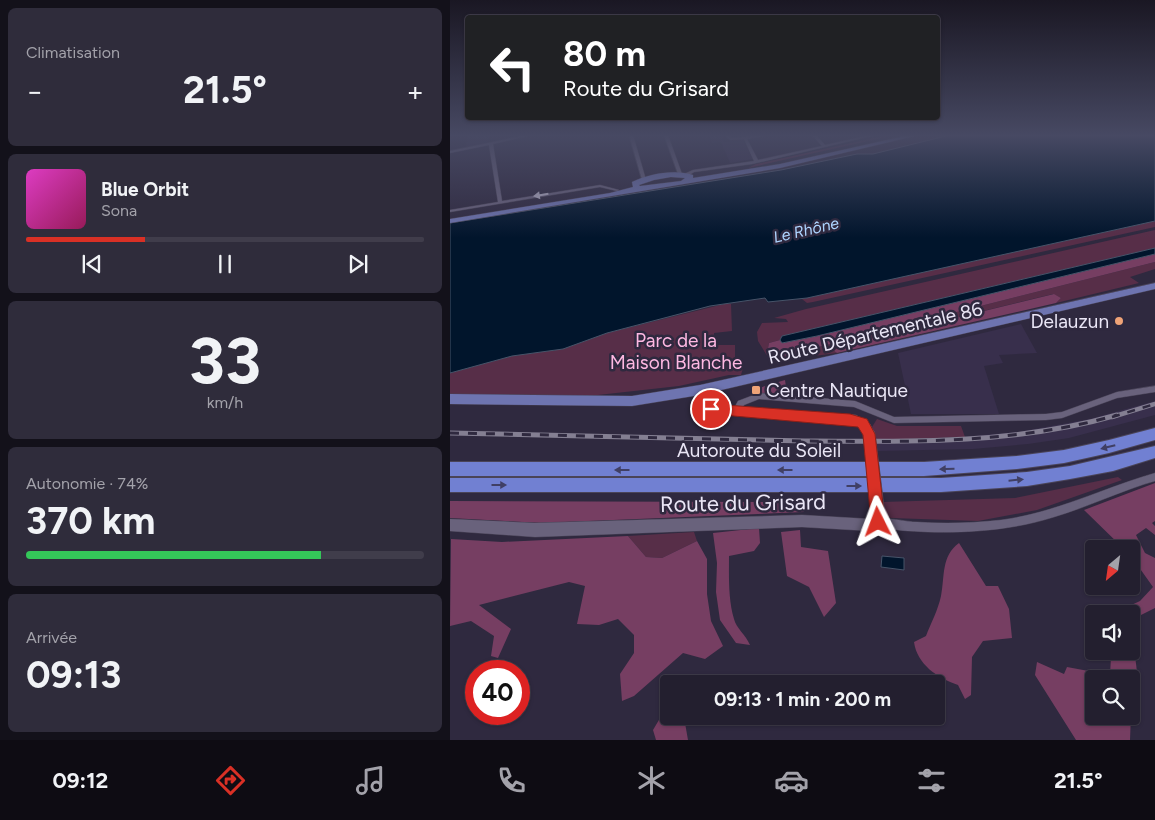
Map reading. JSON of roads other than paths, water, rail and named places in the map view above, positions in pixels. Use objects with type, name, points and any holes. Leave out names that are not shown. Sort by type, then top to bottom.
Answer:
[{"type":"highway","name":"Autoroute du Soleil","points":[[450,469],[853,470],[976,468],[1060,458],[1155,434]]},
{"type":"highway","name":"Autoroute du Soleil","points":[[450,485],[940,485],[1020,480],[1067,473],[1155,452]]},
{"type":"main road","points":[[720,174],[740,170]]},
{"type":"main road","points":[[450,221],[610,195],[636,186],[644,180],[720,174],[741,170]]},
{"type":"main road","points":[[450,217],[636,186],[644,190],[686,177],[749,170]]},
{"type":"main road","name":"Route Départementale 86","points":[[450,399],[632,401],[700,390],[1155,286]]},
{"type":"street","points":[[495,170],[500,202]]},
{"type":"street","points":[[641,170],[644,180]]},
{"type":"street","points":[[682,170],[686,177],[693,170],[696,170]]},
{"type":"street","points":[[450,211],[604,185],[617,190]]},
{"type":"street","points":[[736,412],[746,400],[760,396],[855,404],[894,420],[1046,417],[1062,415],[1117,395],[1155,389]]},
{"type":"street","points":[[700,390],[703,403],[707,407],[736,412],[856,420],[866,426],[869,434],[878,519],[905,526],[990,526],[1014,522],[1064,509],[1155,477]]},
{"type":"street","name":"Route du Grisard","points":[[450,525],[535,530],[792,521],[871,525],[878,519]]},
{"type":"water","name":"Le Rhône","points":[[781,170],[1155,170],[1155,221],[807,298],[768,302],[765,298],[710,306],[607,333],[563,349],[512,356],[450,373],[450,223]]},
{"type":"water","points":[[1155,248],[1155,254],[817,336],[782,343],[780,340],[782,336]]},
{"type":"water","points":[[882,556],[904,558],[904,570],[881,567]]},
{"type":"railway","points":[[1112,417],[1155,404]]},
{"type":"railway","points":[[450,433],[805,441],[923,441],[1001,436],[1041,431],[1117,415]]},
{"type":"place","name":"Delauzun","points":[[1119,321]]},
{"type":"place","name":"Centre Nautique","points":[[756,390]]},
{"type":"park label","name":"Parc de la Maison Blanche","points":[[676,351]]}]
